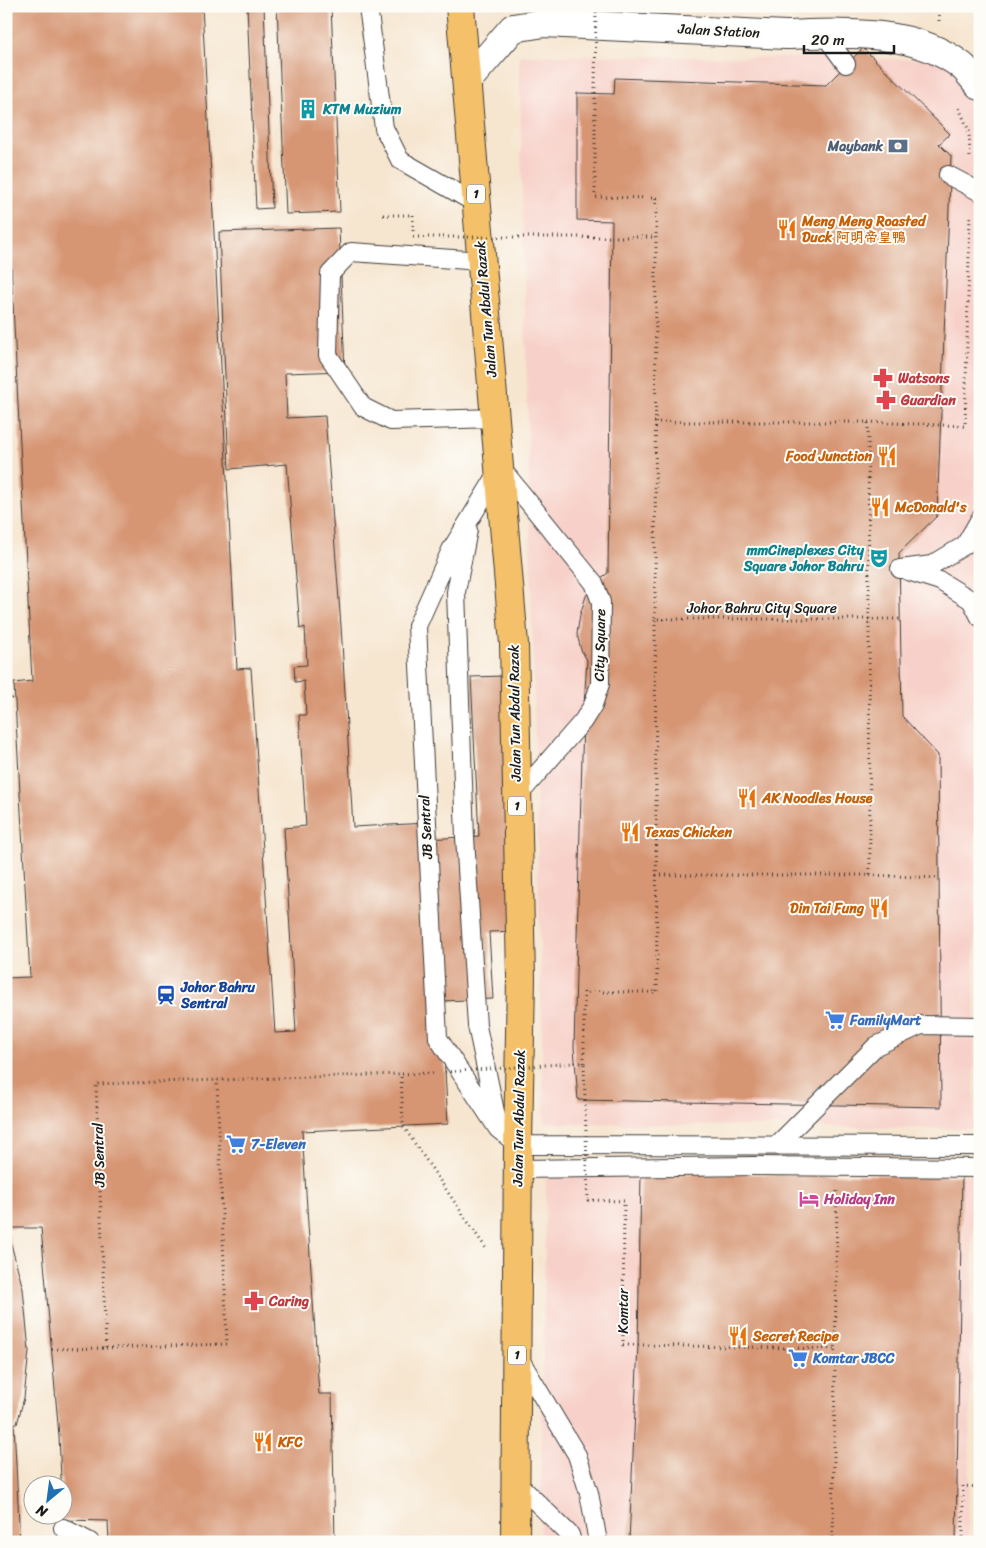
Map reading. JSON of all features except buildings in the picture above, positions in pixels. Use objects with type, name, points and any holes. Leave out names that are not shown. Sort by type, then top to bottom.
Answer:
[{"type":"main road","name":"Jalan Tun Abdul Razak","points":[[460,6],[501,468],[514,644],[521,978],[511,1148],[517,1354],[515,1542]]},
{"type":"street","name":"Jalan Station","points":[[468,80],[513,28],[544,23],[786,35],[824,34],[897,38],[937,51],[962,66],[980,86]]},
{"type":"lane","points":[[368,6],[384,128],[400,160],[477,204]]},
{"type":"lane","points":[[824,34],[846,64]]},
{"type":"lane","points":[[948,175],[975,189]]},
{"type":"lane","points":[[482,260],[351,252],[330,274],[328,355],[363,407],[391,420],[496,418]]},
{"type":"lane","name":"JB Sentral","points":[[501,468],[452,550],[417,626],[423,780],[438,1038],[511,1148]]},
{"type":"lane","name":"City Square","points":[[501,468],[594,583],[601,602],[600,684],[593,705],[583,721],[517,797]]},
{"type":"lane","name":"JB Sentral","points":[[470,520],[456,592],[464,837],[478,1026],[511,1148]]},
{"type":"lane","points":[[980,520],[964,545],[932,565],[900,569],[948,585],[971,600],[980,617]]},
{"type":"lane","points":[[776,1146],[876,1046],[921,1025],[980,1026]]},
{"type":"lane","points":[[511,1148],[980,1146]]},
{"type":"lane","points":[[511,1148],[754,1166],[980,1168]]},
{"type":"lane","points":[[517,1354],[577,1455],[589,1493],[598,1542]]},
{"type":"lane","points":[[516,1482],[570,1535],[572,1542]]},
{"type":"lane","points":[[63,1528],[90,1542]]},
{"type":"path","points":[[584,1063],[584,992],[657,992],[654,422],[656,198],[595,197],[596,6]]},
{"type":"path","points":[[937,51],[940,6]]},
{"type":"path","points":[[654,422],[868,422],[966,426],[975,189],[969,131],[956,101]]},
{"type":"path","points":[[382,214],[413,215],[413,236],[656,237]]},
{"type":"path","points":[[868,422],[870,875]]},
{"type":"path","name":"Johor Bahru City Square","points":[[655,618],[900,619]]},
{"type":"path","points":[[6,698],[14,698]]},
{"type":"path","points":[[656,875],[870,875],[939,878]]},
{"type":"path","name":"JB Sentral","points":[[106,1348],[96,1084],[401,1074],[584,1063]]},
{"type":"path","name":"Komtar","points":[[584,1063],[588,1200],[624,1200],[623,1345],[836,1349]]},
{"type":"path","points":[[401,1074],[403,1126],[492,1256]]},
{"type":"path","points":[[52,1349],[227,1344],[216,1080]]},
{"type":"path","points":[[833,1542],[837,1184]]},
{"type":"path","points":[[963,1542],[963,1486],[980,1487]]},
{"type":"shaded area","points":[[519,55],[978,60],[974,1129],[544,1123]]},
{"type":"shaded area","name":"Komtar JBCC","points":[[546,1174],[974,1174],[968,1542],[540,1542]]},
{"type":"place","name":"KTM Muzium","points":[[308,109]]},
{"type":"place","name":"Maybank","points":[[898,146]]},
{"type":"place","name":"Meng Meng Roasted Duck 阿明帝皇鴨","points":[[787,229]]},
{"type":"place","name":"Watsons","points":[[883,378]]},
{"type":"place","name":"Guardian","points":[[886,400]]},
{"type":"place","name":"Food Junction","points":[[887,456]]},
{"type":"place","name":"McDonald's","points":[[880,507]]},
{"type":"place","name":"mmCineplexes City Square Johor Bahru","points":[[879,558]]},
{"type":"place","name":"AK Noodles House","points":[[747,798]]},
{"type":"place","name":"Texas Chicken","points":[[630,832]]},
{"type":"place","name":"Din Tai Fung","points":[[879,908]]},
{"type":"place","name":"Johor Bahru Sentral","points":[[166,995]]},
{"type":"place","name":"FamilyMart","points":[[835,1020]]},
{"type":"place","name":"7-Eleven","points":[[236,1144]]},
{"type":"place","name":"Holiday Inn","points":[[809,1199]]},
{"type":"place","name":"Caring","points":[[254,1301]]},
{"type":"place","name":"Secret Recipe","points":[[738,1336]]},
{"type":"place","name":"Komtar JBCC","points":[[798,1358]]},
{"type":"place","name":"KFC","points":[[263,1442]]}]
